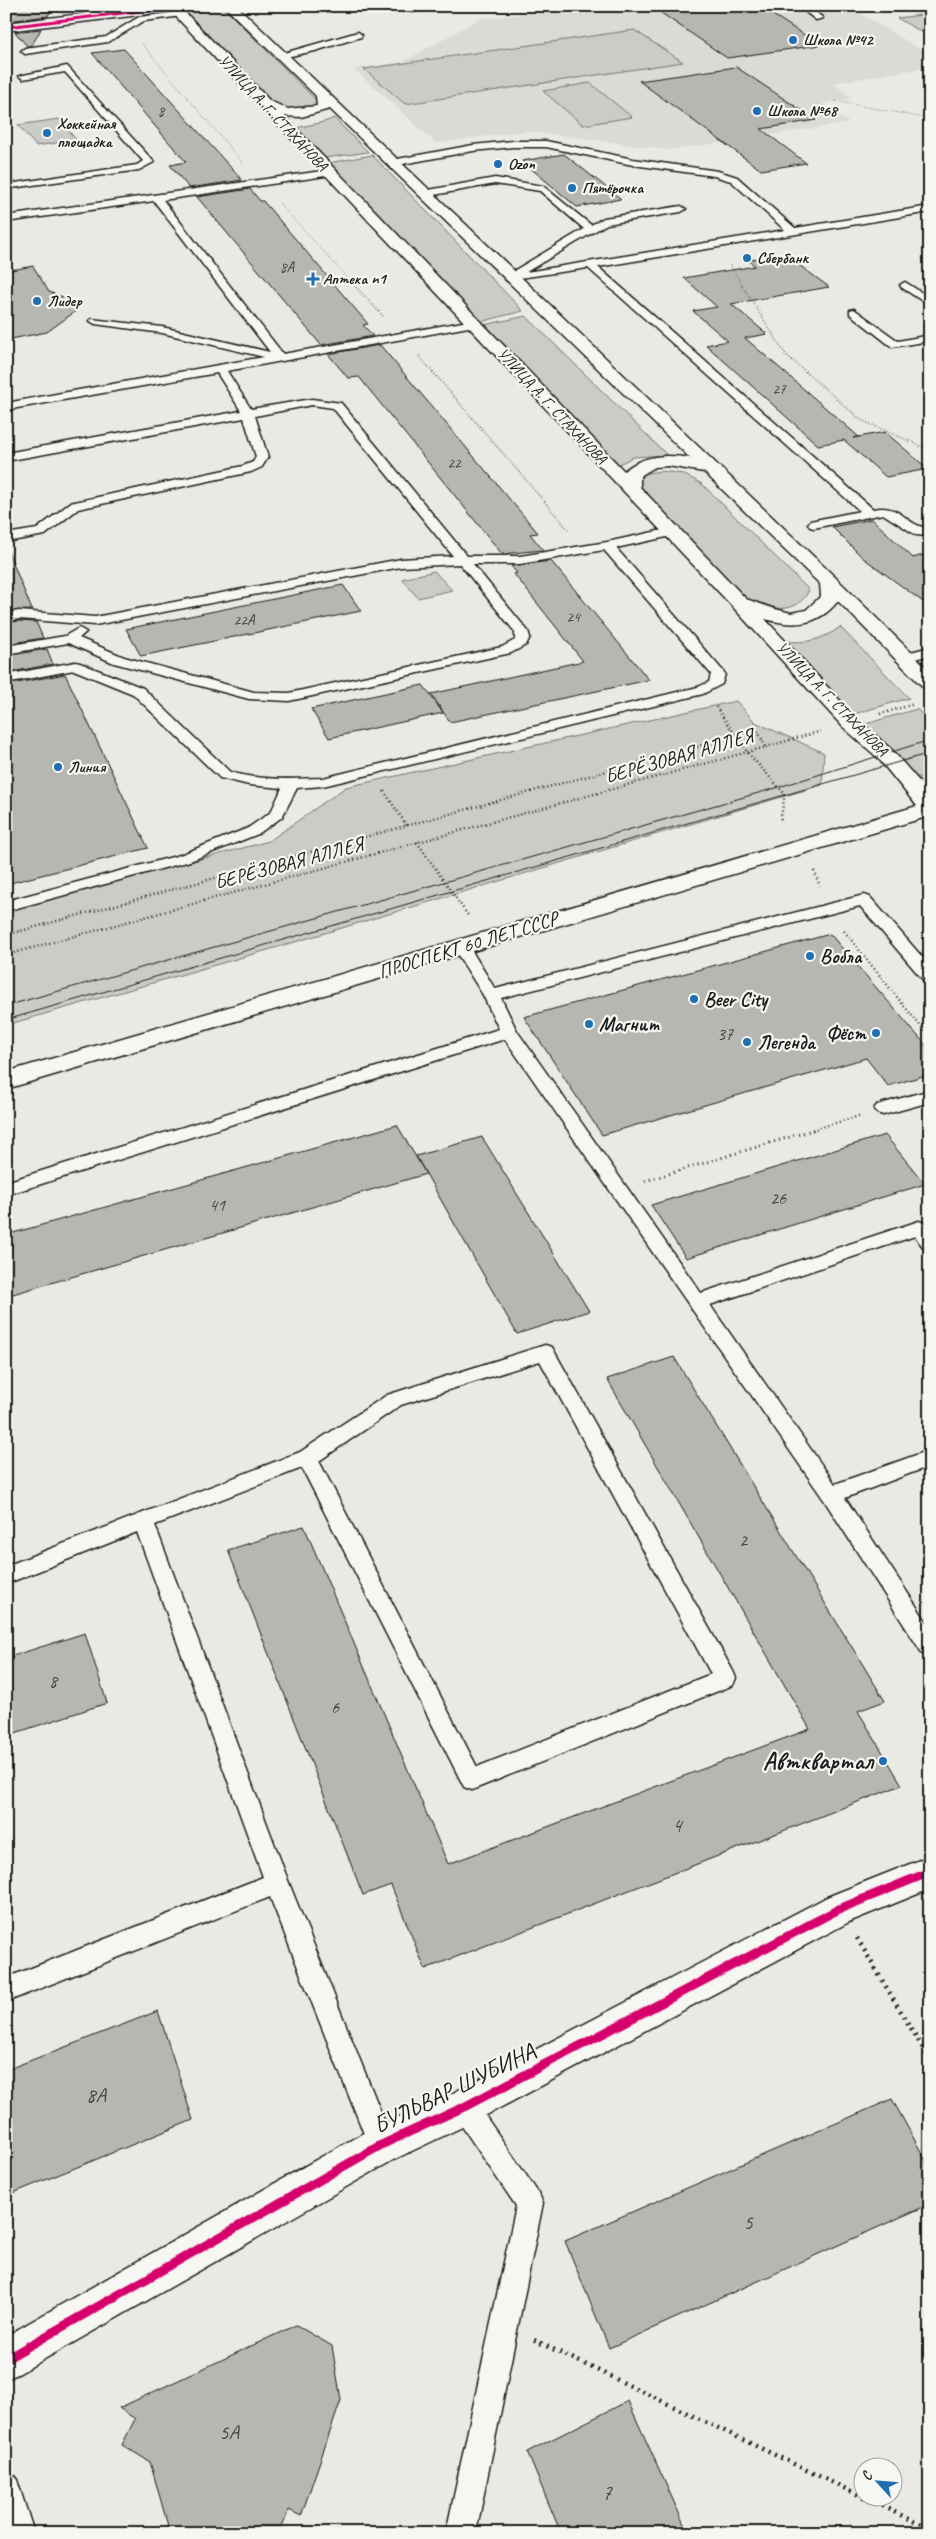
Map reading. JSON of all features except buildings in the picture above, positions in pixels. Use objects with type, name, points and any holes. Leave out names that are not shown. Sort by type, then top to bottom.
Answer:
[{"type":"main road","points":[[230,6],[510,278],[829,582],[930,683]]},
{"type":"main road","points":[[6,27],[175,9]]},
{"type":"main road","name":"УЛИЦА А. Г. СТАХАНОВА","points":[[175,9],[631,490],[740,602],[850,722],[885,754],[930,809]]},
{"type":"main road","points":[[264,104],[280,113],[305,114],[324,108],[323,96]]},
{"type":"main road","points":[[631,490],[631,474],[642,465],[662,460],[710,468]]},
{"type":"main road","points":[[740,602],[772,616],[801,619],[824,608],[831,598],[829,582]]},
{"type":"main road","name":"ПРОСПЕКТ 60 ЛЕТ СССР","points":[[6,1081],[930,809]]},
{"type":"main road","name":"БУЛЬВАР ШУБИНА","points":[[6,2359],[381,2144],[464,2107],[839,1909],[930,1872]]},
{"type":"lane","points":[[83,6],[92,17]]},
{"type":"lane","points":[[412,10],[439,6]]},
{"type":"lane","points":[[802,6],[819,18]]},
{"type":"lane","points":[[25,51],[108,39],[142,19],[175,9]]},
{"type":"lane","points":[[281,55],[312,49],[358,35]]},
{"type":"lane","points":[[15,186],[90,180],[139,167],[148,162],[67,69],[23,76]]},
{"type":"lane","points":[[392,163],[473,148],[513,144],[546,144],[633,162],[714,173],[734,178],[792,231]]},
{"type":"lane","points":[[6,219],[103,200],[155,196],[329,173]]},
{"type":"lane","points":[[423,194],[495,182],[543,189],[590,229]]},
{"type":"lane","points":[[155,196],[280,358]]},
{"type":"lane","points":[[510,278],[604,221],[681,209]]},
{"type":"lane","points":[[510,278],[930,209]]},
{"type":"lane","points":[[589,264],[870,513]]},
{"type":"lane","points":[[905,285],[930,303]]},
{"type":"lane","points":[[854,312],[896,345],[930,338]]},
{"type":"lane","points":[[95,322],[162,330],[280,358]]},
{"type":"lane","points":[[6,407],[474,323]]},
{"type":"lane","points":[[6,538],[41,532],[74,506],[253,467],[258,464],[262,457],[248,413],[220,369]]},
{"type":"lane","points":[[6,457],[312,402],[337,405],[521,631],[523,637],[521,642],[515,647],[289,697],[270,698],[254,696],[119,660],[69,639]]},
{"type":"lane","points":[[814,524],[885,510],[920,532],[930,532]]},
{"type":"lane","points":[[6,617],[19,615],[95,621],[401,563],[520,560],[607,546],[672,532]]},
{"type":"lane","points":[[6,678],[75,666],[138,691],[225,775],[239,780],[291,784],[323,782],[703,690],[715,684],[718,674],[607,546]]},
{"type":"lane","points":[[6,650],[69,639],[95,621]]},
{"type":"lane","points":[[904,658],[930,651]]},
{"type":"lane","points":[[6,906],[186,858],[253,831],[277,814],[291,784]]},
{"type":"lane","points":[[491,995],[864,900],[930,977]]},
{"type":"lane","points":[[461,947],[491,995],[509,1032],[831,1494],[930,1646]]},
{"type":"lane","points":[[6,1189],[509,1032]]},
{"type":"lane","points":[[884,1109],[930,1096]]},
{"type":"lane","points":[[697,1302],[919,1228],[930,1242]]},
{"type":"lane","points":[[6,1575],[307,1458],[394,1400],[545,1352],[725,1678],[472,1780],[307,1458]]},
{"type":"lane","points":[[831,1494],[930,1458]]},
{"type":"lane","points":[[143,1521],[277,1883],[381,2144]]},
{"type":"lane","points":[[6,1990],[277,1883]]},
{"type":"lane","points":[[461,2533],[530,2203],[464,2107]]},
{"type":"lane","points":[[6,2487],[19,2533]]},
{"type":"path","points":[[128,27],[259,182],[401,336]]},
{"type":"path","points":[[835,101],[930,119]]},
{"type":"path","points":[[716,244],[786,355],[861,420],[930,450]]},
{"type":"path","points":[[780,822],[785,794]]},
{"type":"path","points":[[418,842],[469,918]]},
{"type":"path","points":[[812,865],[822,890]]},
{"type":"path","points":[[841,928],[930,1038]]},
{"type":"path","points":[[618,1189],[884,1109]]},
{"type":"path","points":[[839,1909],[930,2060]]},
{"type":"path","points":[[504,2326],[930,2529]]},
{"type":"shaded area","points":[[180,6],[222,6],[316,100],[310,108],[286,111],[277,107]]},
{"type":"shaded area","points":[[528,6],[847,6],[930,55],[930,67],[833,83],[852,98],[822,104],[849,123],[670,150],[526,131],[436,143],[354,69],[403,62],[479,19],[535,12]]},
{"type":"shaded area","points":[[930,14],[930,37],[897,18]]},
{"type":"shaded area","points":[[634,30],[683,62],[405,104],[364,69]]},
{"type":"shaded area","points":[[590,83],[632,117],[583,125],[543,91]]},
{"type":"shaded area","points":[[334,118],[368,152],[325,158],[296,128]]},
{"type":"shaded area","name":"Хоккейная площадка","points":[[59,119],[76,140],[36,146],[18,125]]},
{"type":"shaded area","points":[[372,155],[523,311],[480,322],[328,163]]},
{"type":"shaded area","points":[[526,316],[667,455],[633,457],[615,466],[484,325]]},
{"type":"shaded area","points":[[662,471],[683,474],[702,484],[809,590],[804,599],[790,607],[773,608],[747,599],[639,490],[638,479],[647,473]]},
{"type":"shaded area","points":[[434,571],[452,590],[418,598],[402,579]]},
{"type":"shaded area","points":[[840,627],[909,698],[854,714],[786,641],[814,640],[828,635]]},
{"type":"shaded area","points":[[736,701],[755,722],[824,753],[822,785],[278,947],[6,1025],[6,911],[269,841],[346,787]]},
{"type":"shaded area","points":[[917,709],[930,723],[930,778],[917,777],[908,772],[862,725]]},
{"type":"tram line","points":[[6,1006],[776,788],[930,740]]},
{"type":"tram line","points":[[6,1020],[930,753]]},
{"type":"cycle path","points":[[6,27],[173,7]]},
{"type":"cycle path","points":[[6,2359],[381,2145],[464,2107],[839,1909],[930,1872]]},
{"type":"place","name":"Школа №42","points":[[793,40]]},
{"type":"place","name":"Школа №68","points":[[757,111]]},
{"type":"place","name":"Хоккейная площадка","points":[[47,133]]},
{"type":"place","name":"Ozon","points":[[498,164]]},
{"type":"place","name":"Пятёрочка","points":[[572,188]]},
{"type":"place","name":"Сбербанк","points":[[747,258]]},
{"type":"place","name":"Аптека n1","points":[[313,279]]},
{"type":"place","name":"Лидер","points":[[37,301]]},
{"type":"place","name":"Линия","points":[[58,767]]},
{"type":"place","name":"Вобла","points":[[810,956]]},
{"type":"place","name":"Beer City","points":[[694,999]]},
{"type":"place","name":"Магнит","points":[[589,1024]]},
{"type":"place","name":"Фёст","points":[[876,1033]]},
{"type":"place","name":"Легенда","points":[[747,1042]]},
{"type":"place","name":"Автквартал","points":[[883,1761]]}]
